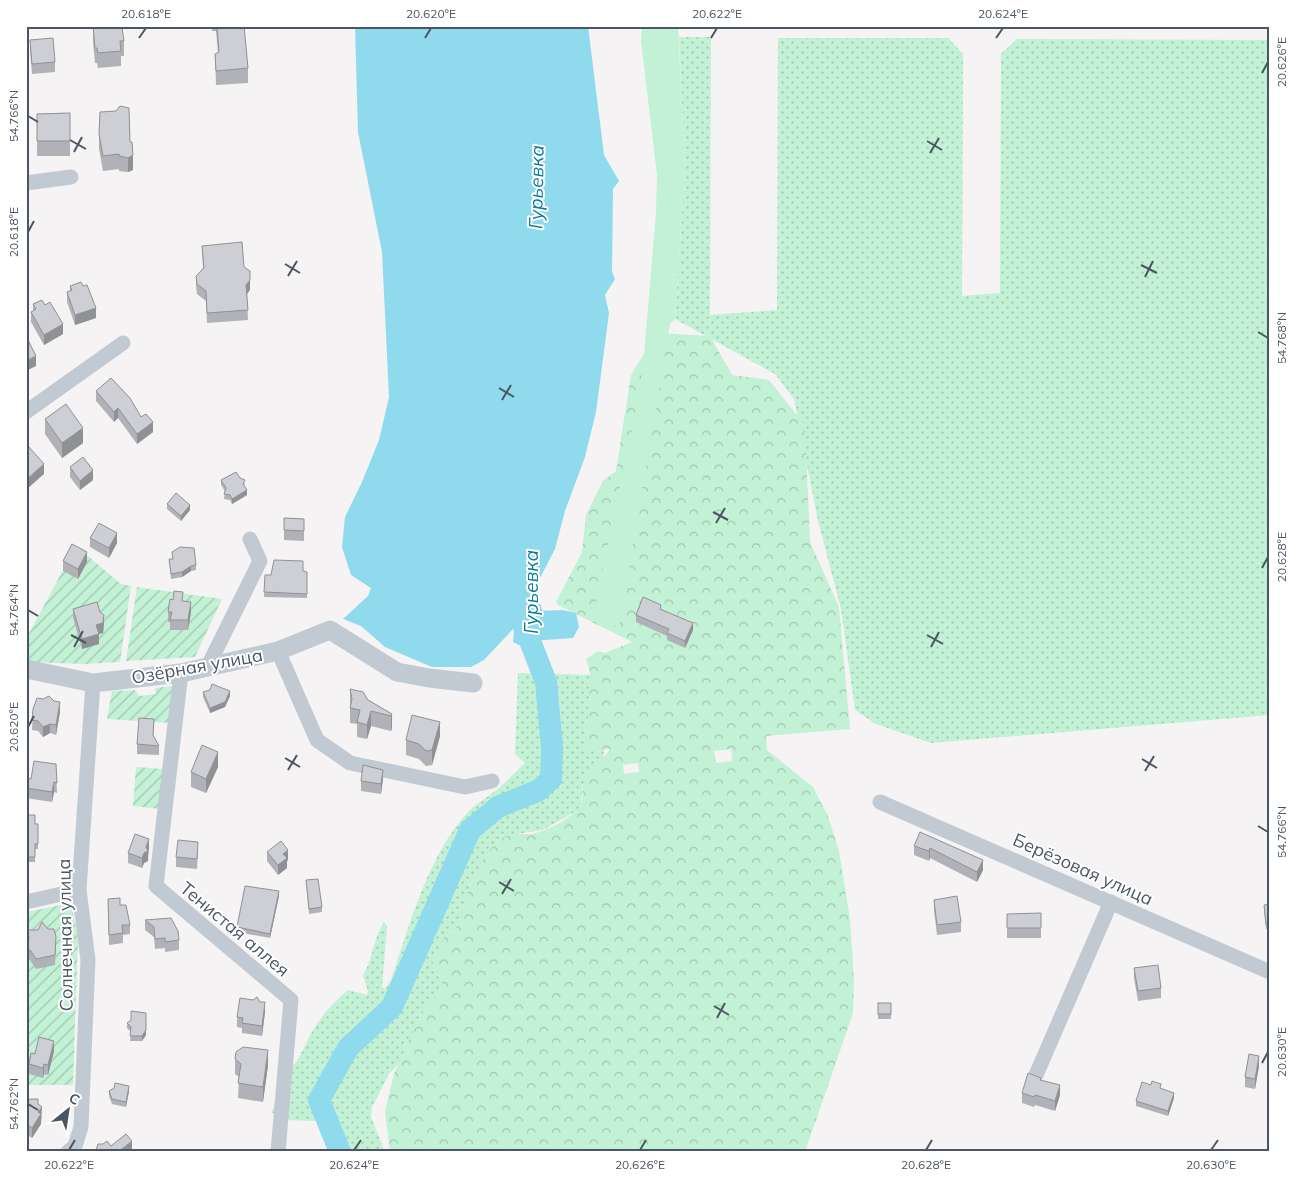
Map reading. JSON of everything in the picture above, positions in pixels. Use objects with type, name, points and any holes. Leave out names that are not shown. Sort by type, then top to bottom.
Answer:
[{"type":"street","points":[[26,183],[71,177]]},
{"type":"street","points":[[26,412],[123,343]]},
{"type":"street","points":[[208,668],[260,561],[250,539]]},
{"type":"street","name":"Озёрная улица","points":[[26,669],[92,683],[181,673],[278,651],[330,630],[397,672],[473,684]]},
{"type":"street","points":[[278,651],[317,740],[350,763],[465,787],[492,781]]},
{"type":"street","name":"Тенистая аллея","points":[[181,673],[156,886],[291,1000],[278,1152]]},
{"type":"street","name":"Солнечная улица","points":[[68,1152],[75,1146],[81,1127],[88,970],[79,890],[92,683]]},
{"type":"street","name":"Берёзовая улица","points":[[880,802],[1270,972]]},
{"type":"street","points":[[26,902],[79,890]]},
{"type":"street","points":[[1036,1075],[1111,902]]},
{"type":"green space","points":[[642,26],[678,26],[685,168],[675,319],[670,324],[619,627],[597,620],[600,610],[596,601],[633,425],[643,367],[656,214],[657,175],[641,41]]},
{"type":"green space","points":[[679,37],[711,37],[710,315],[777,310],[778,38],[948,38],[963,54],[962,296],[1000,293],[1001,54],[1017,39],[1270,40],[1270,715],[931,743],[876,724],[855,710],[841,609],[818,521],[794,399],[775,374],[675,319],[685,168]]},
{"type":"green space","points":[[657,333],[710,336],[732,375],[769,380],[805,425],[810,542],[839,607],[850,729],[766,736],[767,750],[813,787],[828,816],[839,851],[850,919],[854,980],[853,1013],[805,1152],[390,1152],[385,1111],[394,1074],[418,1020],[443,985],[432,960],[447,933],[457,930],[468,891],[481,863],[499,841],[509,835],[532,834],[544,831],[572,815],[581,805],[586,778],[610,749],[586,751],[590,672],[586,659],[598,651],[605,653],[632,642],[558,605],[556,602],[582,552],[586,515],[603,481],[616,471],[631,375]],"holes":[[[731,749],[732,761],[716,763],[714,751]],[[638,763],[639,772],[624,774],[623,765]]]},
{"type":"green space","points":[[76,546],[121,584],[131,586],[120,662],[85,664],[26,662],[26,639]]},
{"type":"green space","points":[[137,587],[222,599],[195,657],[126,661]]},
{"type":"green space","points":[[518,673],[592,675],[603,739],[604,759],[592,770],[583,784],[581,804],[578,810],[543,830],[509,835],[497,842],[472,881],[457,930],[449,932],[432,960],[443,985],[418,1020],[401,1061],[389,1074],[372,1107],[371,1117],[385,1152],[329,1152],[318,1121],[279,1120],[272,1112],[280,1086],[299,1058],[315,1027],[326,1011],[348,990],[367,995],[368,991],[363,976],[377,935],[384,922],[387,926],[382,987],[385,989],[391,980],[422,891],[442,848],[469,811],[500,787],[525,763],[515,754]]},
{"type":"green space","points":[[172,686],[169,723],[107,719],[112,691],[135,690],[139,696],[156,694],[155,688]]},
{"type":"green space","points":[[136,767],[164,769],[160,809],[133,806]]},
{"type":"green space","points":[[66,904],[72,907],[78,939],[73,1085],[26,1085],[26,912]]},
{"type":"water","points":[[355,26],[588,26],[604,155],[619,181],[613,189],[612,272],[615,279],[605,295],[609,313],[596,412],[585,457],[565,511],[555,549],[540,578],[536,611],[562,610],[576,613],[579,627],[573,638],[530,641],[519,645],[513,642],[513,629],[484,660],[471,667],[432,667],[385,647],[361,626],[343,619],[368,596],[371,588],[351,575],[342,547],[345,517],[379,440],[389,397],[382,252],[358,132]]},
{"type":"building","points":[[93,26],[119,26],[119,28],[122,28],[124,41],[120,41],[121,51],[98,53],[97,48],[95,48]]},
{"type":"building","points":[[217,26],[244,26],[248,68],[216,71],[215,54],[219,52]]},
{"type":"building","points":[[53,38],[55,62],[32,64],[30,40]]},
{"type":"building","points":[[120,106],[129,108],[130,142],[132,142],[133,155],[128,158],[119,156],[119,154],[103,156],[99,134],[100,112],[116,111]]},
{"type":"building","points":[[70,113],[70,141],[37,141],[37,114]]},
{"type":"building","points":[[242,242],[244,267],[250,271],[250,280],[246,285],[248,310],[207,313],[206,291],[197,284],[196,276],[204,268],[202,246]]},
{"type":"building","points":[[81,282],[83,286],[87,285],[96,308],[75,315],[67,292],[72,290],[70,286]]},
{"type":"building","points":[[42,300],[45,305],[50,302],[63,324],[44,335],[31,312],[36,309],[33,304]]},
{"type":"building","points":[[26,336],[36,356],[26,361]]},
{"type":"building","points":[[111,378],[130,398],[141,417],[146,414],[153,422],[137,434],[118,408],[114,412],[96,391]]},
{"type":"building","points":[[66,404],[83,428],[62,443],[45,419]]},
{"type":"building","points":[[29,447],[44,464],[27,479],[26,449]]},
{"type":"building","points":[[83,457],[93,470],[80,481],[70,467]]},
{"type":"building","points":[[236,472],[240,478],[245,480],[243,484],[247,490],[232,499],[230,495],[224,494],[226,488],[221,480]]},
{"type":"building","points":[[176,493],[190,505],[181,516],[167,504]]},
{"type":"building","points":[[284,518],[304,519],[304,531],[284,530]]},
{"type":"building","points":[[99,523],[117,533],[109,548],[90,538]]},
{"type":"building","points":[[72,544],[87,552],[78,569],[63,561]]},
{"type":"building","points":[[180,547],[194,548],[196,565],[182,572],[171,574],[169,559],[173,559],[172,552]]},
{"type":"building","points":[[274,560],[303,561],[303,571],[307,572],[307,594],[264,592],[265,575],[271,575]]},
{"type":"building","points":[[174,591],[183,592],[182,601],[191,602],[188,620],[170,620],[172,612],[168,612],[170,599],[173,600]]},
{"type":"building","points":[[643,597],[661,605],[660,609],[693,623],[685,641],[667,633],[669,629],[636,615]]},
{"type":"building","points":[[97,602],[100,612],[104,615],[103,623],[96,625],[99,634],[82,639],[73,609]]},
{"type":"building","points":[[212,684],[230,691],[225,702],[210,708],[203,692],[210,690]]},
{"type":"building","points":[[350,689],[363,692],[368,700],[392,714],[391,716],[371,711],[367,725],[357,722],[360,710],[350,708],[352,699]]},
{"type":"building","points":[[49,696],[54,701],[60,702],[56,725],[50,724],[43,727],[38,721],[32,720],[33,709],[37,698],[43,699]]},
{"type":"building","points":[[412,715],[440,722],[432,750],[426,751],[419,744],[406,740]]},
{"type":"building","points":[[139,718],[154,719],[153,735],[159,746],[137,744]]},
{"type":"building","points":[[202,745],[218,752],[206,779],[191,772]]},
{"type":"building","points":[[34,761],[56,764],[57,783],[54,782],[52,792],[26,788],[26,778],[31,779]]},
{"type":"building","points":[[363,765],[383,770],[381,784],[361,781]]},
{"type":"building","points":[[26,815],[35,815],[35,824],[38,824],[38,844],[35,844],[35,857],[26,857]]},
{"type":"building","points":[[920,832],[983,860],[977,872],[930,848],[929,851],[914,846]]},
{"type":"building","points":[[135,834],[149,839],[146,847],[148,851],[144,853],[142,858],[128,853]]},
{"type":"building","points":[[178,840],[198,842],[197,859],[176,857]]},
{"type":"building","points":[[281,841],[288,850],[283,854],[287,858],[278,865],[267,852]]},
{"type":"building","points":[[318,879],[322,907],[309,909],[306,880]]},
{"type":"building","points":[[245,886],[279,891],[270,934],[237,927]]},
{"type":"building","points":[[957,896],[961,922],[937,925],[934,900]]},
{"type":"building","points":[[120,898],[120,905],[126,905],[130,925],[122,925],[123,933],[109,935],[108,899]]},
{"type":"building","points":[[1270,904],[1270,923],[1266,924],[1264,905]]},
{"type":"building","points":[[1041,913],[1041,928],[1007,928],[1007,914]]},
{"type":"building","points":[[171,918],[178,931],[179,940],[165,942],[165,938],[155,939],[154,927],[145,920]]},
{"type":"building","points":[[42,922],[48,929],[54,929],[56,937],[55,955],[36,959],[30,950],[27,950],[26,939],[29,939],[28,930],[38,930]]},
{"type":"building","points":[[1158,965],[1161,988],[1138,991],[1134,968]]},
{"type":"building","points":[[257,997],[260,1002],[265,1002],[262,1026],[242,1023],[243,1018],[237,1017],[240,998],[253,1000]]},
{"type":"building","points":[[878,1003],[891,1003],[891,1014],[878,1014]]},
{"type":"building","points":[[131,1011],[146,1013],[146,1030],[142,1036],[130,1036],[131,1027],[127,1023],[131,1020]]},
{"type":"building","points":[[39,1037],[54,1041],[48,1065],[44,1064],[43,1068],[29,1064],[31,1053],[35,1054]]},
{"type":"building","points":[[243,1047],[268,1050],[263,1087],[238,1083],[241,1064],[235,1059],[236,1052]]},
{"type":"building","points":[[1249,1054],[1259,1056],[1255,1079],[1245,1077]]},
{"type":"building","points":[[1028,1073],[1041,1078],[1040,1080],[1060,1085],[1055,1101],[1022,1093]]},
{"type":"building","points":[[1152,1081],[1161,1084],[1160,1088],[1174,1093],[1168,1111],[1136,1101],[1142,1082],[1151,1085]]},
{"type":"building","points":[[115,1083],[129,1086],[126,1102],[112,1099],[109,1091],[114,1088]]},
{"type":"building","points":[[30,1099],[38,1099],[38,1104],[42,1107],[38,1112],[41,1114],[32,1128],[26,1124],[26,1104]]},
{"type":"building","points":[[126,1134],[132,1141],[118,1152],[97,1152],[98,1144],[103,1144],[107,1141],[111,1146]]},
{"type":"waterway","name":"Гурьевка","points":[[340,1152],[319,1100],[348,1048],[392,1007],[470,830],[498,807],[539,790],[551,779],[552,748],[546,682],[530,641],[531,610]]}]
